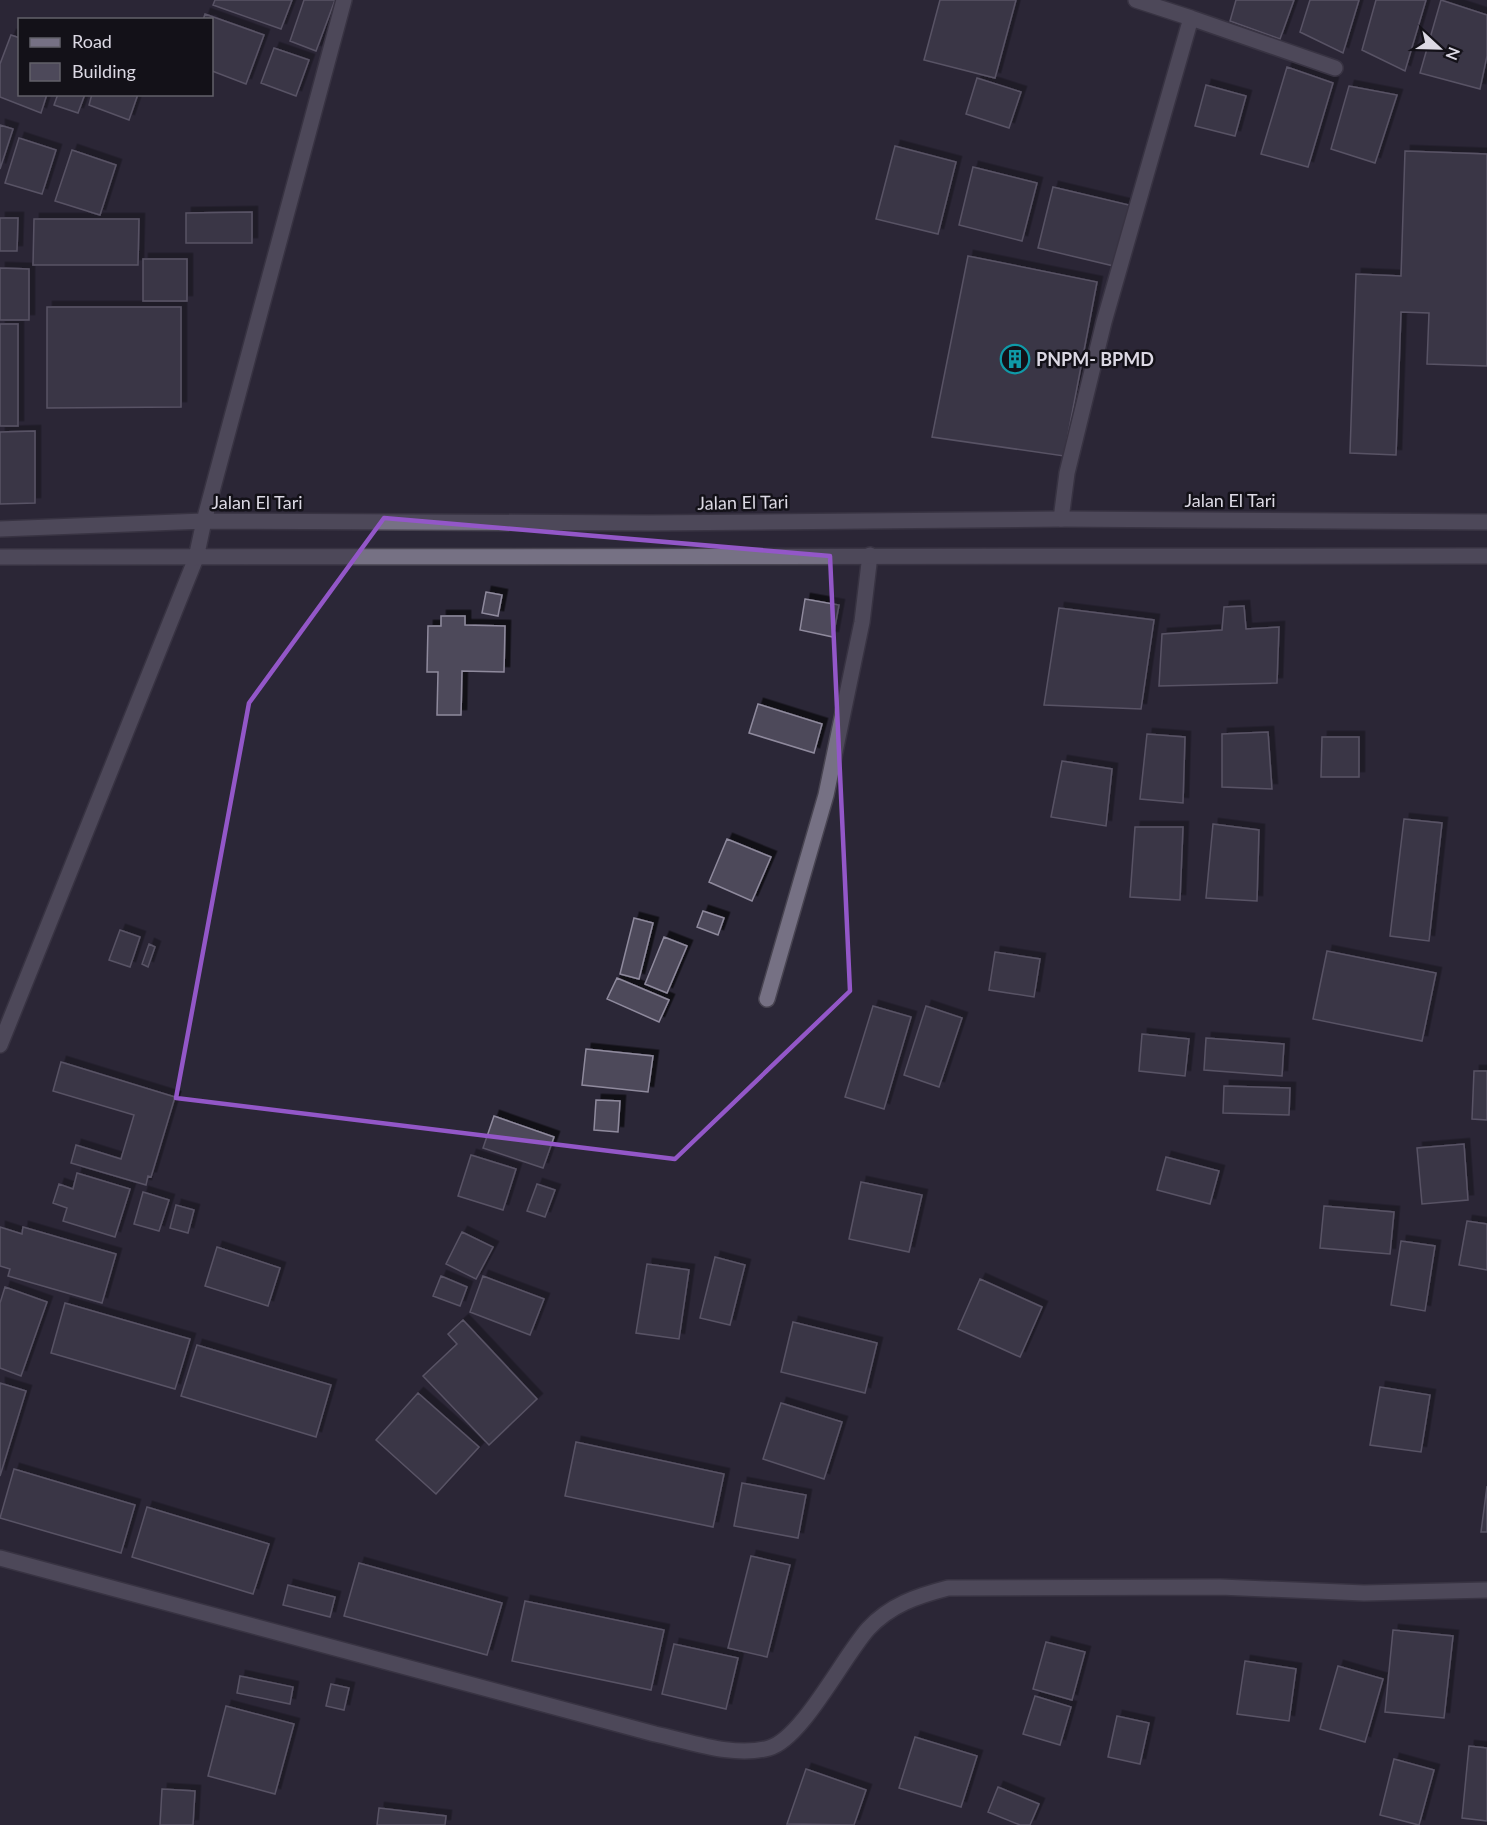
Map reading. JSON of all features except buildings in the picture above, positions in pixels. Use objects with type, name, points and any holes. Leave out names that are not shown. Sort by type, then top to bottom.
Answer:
[{"type":"street","points":[[0,1045],[196,558],[344,0]]},
{"type":"street","points":[[1136,0],[1335,68]]},
{"type":"street","points":[[1060,519],[1067,473],[1104,322],[1191,18]]},
{"type":"street","name":"Jalan El Tari","points":[[0,529],[204,522],[649,523],[1060,519],[1487,522]]},
{"type":"street","points":[[767,999],[826,795],[862,622],[870,555]]},
{"type":"street","points":[[0,557],[1487,556]]},
{"type":"street","points":[[0,1558],[655,1734],[741,1750],[769,1748],[784,1741],[801,1722],[868,1629],[890,1610],[911,1598],[948,1588],[1220,1587],[1364,1593],[1487,1590]]},
{"type":"highlighted area","points":[[384,518],[830,556],[850,991],[675,1159],[176,1098],[249,703]]},
{"type":"place","name":"PNPM- BPMD","points":[[1015,359]]}]
